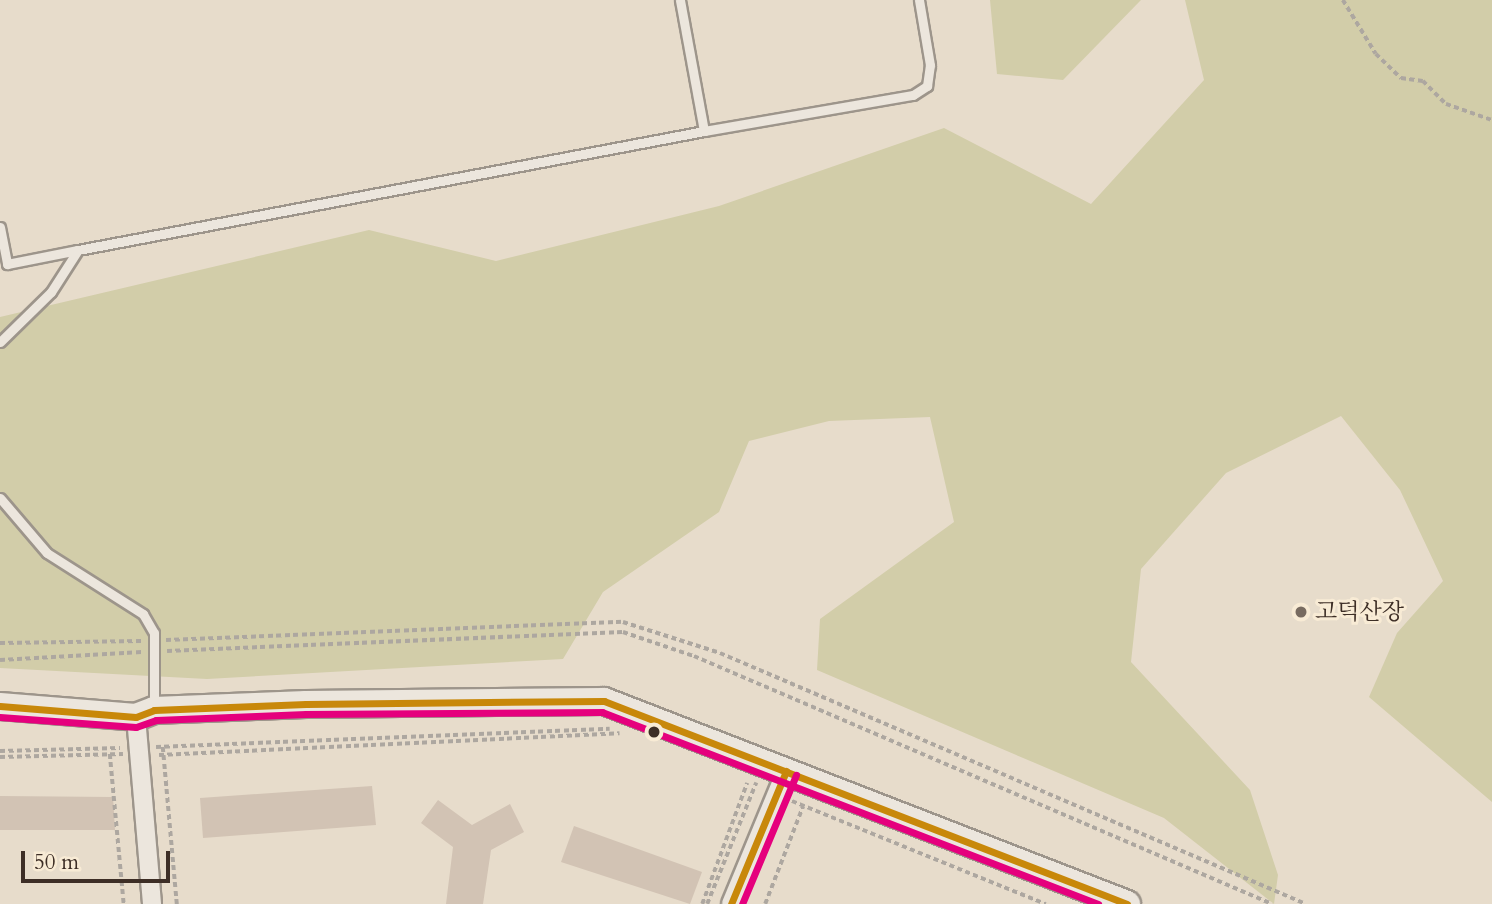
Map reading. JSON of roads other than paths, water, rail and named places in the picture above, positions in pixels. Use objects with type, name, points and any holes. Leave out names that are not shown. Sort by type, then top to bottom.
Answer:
[{"type":"main road","points":[[0,706],[145,714],[604,701],[780,785],[1127,904]]},
{"type":"street","points":[[145,714],[139,751],[152,904]]},
{"type":"street","points":[[731,904],[780,785]]},
{"type":"lane","points":[[680,0],[704,131]]},
{"type":"lane","points":[[0,227],[7,264],[704,131],[913,95],[926,86],[930,65],[919,0]]},
{"type":"lane","points":[[0,342],[51,292],[78,250]]},
{"type":"lane","points":[[0,498],[47,553],[143,614],[154,634],[145,714]]},
{"type":"place","name":"고덕산장","points":[[1301,612]]}]
